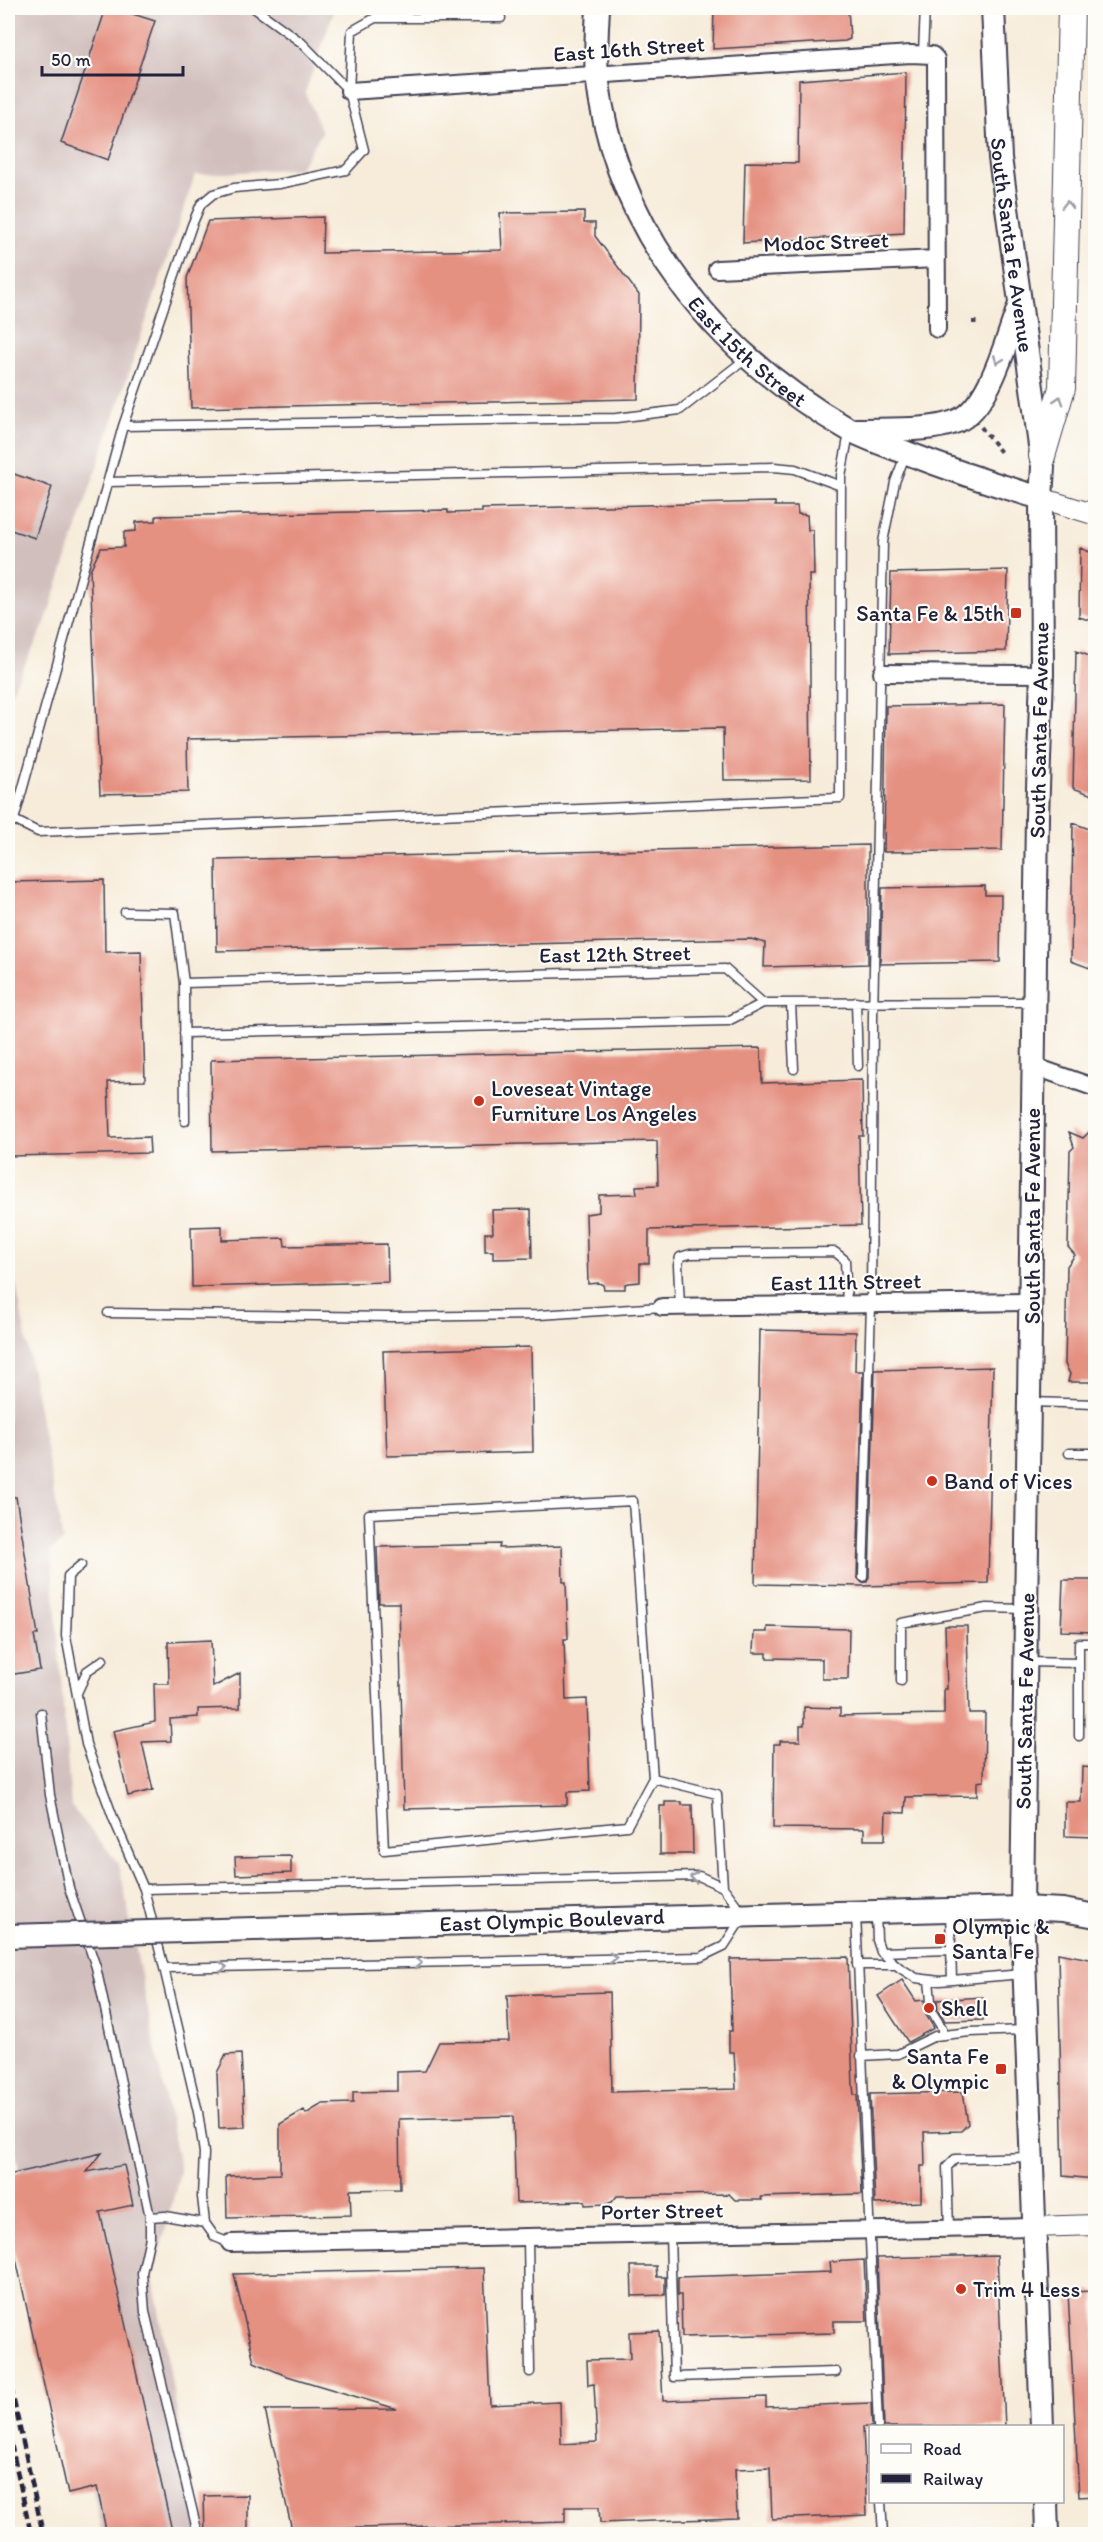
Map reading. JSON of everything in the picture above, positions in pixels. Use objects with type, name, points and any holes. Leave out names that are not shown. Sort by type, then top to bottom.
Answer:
[{"type":"main road","name":"East 15th Street","points":[[598,8],[597,74],[605,122],[623,182],[654,245],[699,308],[748,358],[782,386],[849,430],[906,453],[1041,498]]},
{"type":"main road","name":"South Santa Fe Avenue","points":[[993,8],[1000,158],[1042,456],[1042,674],[1034,1002],[1031,1402],[1022,1908],[1032,2228],[1042,2425]]},
{"type":"main road","points":[[1042,456],[1062,388],[1071,8]]},
{"type":"main road","points":[[849,430],[940,426],[957,422],[971,414],[990,385],[1020,306]]},
{"type":"main road","name":"East Olympic Boulevard","points":[[8,1936],[1022,1908],[1063,1910],[1095,1916]]},
{"type":"main road","points":[[1046,2503],[1047,2535]]},
{"type":"street","name":"East 16th Street","points":[[349,91],[917,53]]},
{"type":"street","points":[[917,53],[932,55],[936,59],[938,329]]},
{"type":"street","name":"Modoc Street","points":[[717,269],[937,259]]},
{"type":"street","name":"East 15th Street","points":[[1041,498],[1095,515]]},
{"type":"street","points":[[882,673],[1042,674]]},
{"type":"street","points":[[1033,1066],[1095,1088]]},
{"type":"street","name":"East 11th Street","points":[[662,1307],[1031,1302]]},
{"type":"street","name":"Porter Street","points":[[230,2243],[1095,2225]]},
{"type":"lane","points":[[253,8],[302,43],[349,91]]},
{"type":"lane","points":[[917,53],[925,8]]},
{"type":"lane","points":[[501,18],[375,18],[352,31],[349,91],[364,150],[346,170],[279,184],[234,188],[213,194],[201,204],[123,426],[14,820],[38,832],[840,798],[841,486],[849,430]]},
{"type":"lane","points":[[123,426],[616,418],[680,410],[748,358]]},
{"type":"lane","points":[[863,1577],[871,1304],[873,1002],[882,673],[883,542],[895,482],[906,453]]},
{"type":"lane","points":[[108,482],[774,467],[795,469],[841,486]]},
{"type":"lane","points":[[125,912],[175,913],[184,983],[185,1121]]},
{"type":"lane","name":"East 12th Street","points":[[184,983],[725,969],[763,1003]]},
{"type":"lane","points":[[856,1002],[858,1066]]},
{"type":"lane","points":[[184,1033],[728,1021],[763,1003],[1034,1002]]},
{"type":"lane","points":[[791,1003],[794,1069]]},
{"type":"lane","points":[[680,1307],[678,1265],[680,1257],[690,1254],[835,1252],[845,1260],[847,1304]]},
{"type":"lane","points":[[108,1313],[536,1315],[662,1307]]},
{"type":"lane","points":[[1031,1402],[1095,1404]]},
{"type":"lane","points":[[1069,1453],[1095,1453]]},
{"type":"lane","points":[[633,1501],[653,1778],[627,1826],[384,1850],[369,1514],[633,1501]]},
{"type":"lane","points":[[81,1565],[68,1576],[66,1636],[86,1744],[114,1821],[144,1889],[165,1968],[198,2112],[204,2153],[202,2197],[205,2223],[215,2237],[230,2243]]},
{"type":"lane","points":[[901,1681],[901,1623],[987,1608],[1027,1609]]},
{"type":"lane","points":[[1079,1736],[1079,1643],[1095,1643]]},
{"type":"lane","points":[[77,1694],[87,1671],[102,1660]]},
{"type":"lane","points":[[1025,1662],[1079,1664]]},
{"type":"lane","points":[[41,1713],[50,1795],[69,1888],[96,1967],[150,2217],[150,2237],[142,2273],[145,2312],[198,2535]]},
{"type":"lane","points":[[653,1778],[717,1794],[723,1887]]},
{"type":"lane","points":[[144,1889],[699,1876],[723,1887],[744,1915],[724,1946],[701,1957],[165,1968]]},
{"type":"lane","points":[[950,1910],[952,1980]]},
{"type":"lane","points":[[866,1912],[881,1952],[916,1978],[952,1980],[1024,1974]]},
{"type":"lane","points":[[866,1912],[857,1965],[878,2425]]},
{"type":"lane","points":[[881,1952],[951,1950]]},
{"type":"lane","points":[[857,1965],[896,1965]]},
{"type":"lane","points":[[929,1980],[932,2012],[942,2028],[942,2035]]},
{"type":"lane","points":[[861,2055],[898,2054],[935,2036],[1026,2030]]},
{"type":"lane","points":[[949,2229],[947,2167],[955,2159],[1030,2157]]},
{"type":"lane","points":[[150,2217],[165,2216],[205,2223]]},
{"type":"lane","points":[[670,2235],[674,2377],[836,2372]]},
{"type":"lane","points":[[528,2237],[530,2372]]},
{"type":"lane","points":[[881,2503],[883,2535]]},
{"type":"path","points":[[972,322],[978,322]]},
{"type":"path","points":[[981,427],[1003,455]]},
{"type":"shaded area","points":[[8,8],[335,8],[305,93],[322,132],[300,168],[195,175],[45,623],[8,699]]},
{"type":"shaded area","points":[[8,1240],[63,1541],[51,1551],[71,1806],[119,1864],[180,2172],[153,2278],[199,2534],[103,2534],[8,2121]]},
{"type":"building","points":[[106,8],[114,8],[155,21],[108,160],[61,143]]},
{"type":"building","points":[[714,8],[848,8],[850,39],[713,49]]},
{"type":"building","points":[[906,72],[904,233],[743,243],[745,162],[798,163],[799,80]]},
{"type":"building","points":[[584,212],[584,223],[595,223],[595,236],[639,295],[638,399],[191,408],[187,278],[208,221],[323,217],[322,253],[502,250],[500,213]]},
{"type":"building","points":[[8,472],[52,487],[35,538],[8,529]]},
{"type":"building","points":[[775,502],[775,506],[797,506],[798,514],[807,515],[808,530],[813,530],[814,575],[809,575],[811,779],[724,780],[723,728],[187,739],[188,792],[100,794],[90,570],[101,548],[124,547],[124,532],[136,531],[136,522],[156,521],[156,516],[448,510],[448,513],[482,512],[482,509]]},
{"type":"building","points":[[1080,548],[1095,554],[1095,622],[1079,617]]},
{"type":"building","points":[[1008,570],[1006,651],[889,654],[891,573]]},
{"type":"building","points":[[1076,651],[1095,658],[1095,796],[1073,788]]},
{"type":"building","points":[[1005,704],[1002,850],[884,852],[886,706]]},
{"type":"building","points":[[1073,823],[1095,831],[1095,970],[1071,961]]},
{"type":"building","points":[[868,845],[868,964],[764,967],[765,943],[751,939],[217,951],[216,860]]},
{"type":"building","points":[[104,880],[105,952],[141,951],[145,1081],[108,1082],[110,1138],[149,1137],[150,1153],[8,1156],[8,882]]},
{"type":"building","points":[[985,886],[985,895],[1001,895],[1000,962],[880,964],[882,888]]},
{"type":"building","points":[[761,1048],[762,1083],[862,1080],[863,1136],[859,1136],[861,1225],[649,1230],[649,1263],[640,1263],[640,1282],[625,1284],[625,1289],[604,1289],[599,1283],[588,1284],[586,1214],[599,1212],[599,1195],[637,1194],[636,1186],[658,1185],[657,1141],[212,1151],[211,1060]]},
{"type":"building","points":[[1095,1126],[1095,1382],[1068,1382],[1070,1374],[1065,1364],[1067,1266],[1075,1255],[1068,1247],[1070,1151],[1074,1147],[1069,1132],[1083,1138]]},
{"type":"building","points":[[531,1209],[532,1258],[493,1259],[493,1251],[485,1251],[485,1233],[493,1233],[492,1210]]},
{"type":"building","points":[[222,1226],[222,1240],[284,1238],[285,1246],[387,1244],[388,1282],[192,1287],[191,1227]]},
{"type":"building","points":[[760,1330],[856,1332],[855,1371],[863,1371],[857,1577],[862,1583],[867,1582],[869,1577],[875,1370],[993,1367],[988,1583],[860,1586],[755,1584]]},
{"type":"building","points":[[531,1347],[533,1452],[387,1456],[383,1351]]},
{"type":"building","points":[[8,1497],[16,1497],[38,1635],[34,1635],[40,1670],[8,1675]]},
{"type":"building","points":[[500,1544],[499,1548],[562,1546],[568,1639],[564,1639],[566,1700],[587,1699],[590,1791],[567,1792],[567,1805],[404,1809],[399,1603],[379,1603],[377,1547]]},
{"type":"building","points":[[1063,1580],[1095,1580],[1095,1632],[1061,1631]]},
{"type":"building","points":[[945,1626],[967,1626],[969,1713],[985,1713],[984,1781],[977,1782],[977,1796],[906,1797],[905,1813],[886,1812],[885,1840],[864,1840],[864,1829],[773,1828],[774,1744],[780,1744],[780,1741],[800,1741],[800,1726],[804,1726],[804,1707],[840,1708],[840,1716],[944,1714],[944,1689],[947,1689]]},
{"type":"building","points":[[767,1627],[849,1629],[848,1679],[822,1679],[822,1659],[767,1658],[767,1653],[753,1653],[754,1632],[767,1632]]},
{"type":"building","points":[[211,1640],[213,1687],[240,1673],[240,1708],[198,1709],[198,1717],[170,1719],[171,1741],[142,1742],[153,1790],[128,1796],[113,1731],[155,1722],[154,1684],[169,1684],[168,1642]]},
{"type":"building","points":[[1082,1767],[1095,1768],[1095,1837],[1065,1836],[1065,1802],[1081,1802]]},
{"type":"building","points":[[665,1802],[682,1802],[682,1805],[692,1805],[693,1854],[660,1854],[660,1806],[665,1806]]},
{"type":"building","points":[[291,1856],[291,1873],[236,1875],[235,1857]]},
{"type":"building","points":[[1058,1953],[1095,1960],[1095,2179],[1063,2176]]},
{"type":"building","points":[[848,1957],[853,2086],[854,2095],[857,2095],[862,2194],[761,2197],[762,2200],[735,2200],[729,2194],[617,2196],[607,2204],[585,2205],[585,2201],[516,2203],[513,2116],[399,2119],[400,2189],[350,2190],[351,2215],[227,2218],[226,2176],[280,2174],[280,2124],[304,2110],[306,2114],[322,2104],[353,2103],[353,2092],[397,2091],[397,2072],[425,2071],[439,2042],[509,2041],[507,1995],[610,1992],[612,2092],[736,2089],[734,2052],[729,2052],[729,2031],[732,2031],[730,1959]]},
{"type":"building","points":[[902,1980],[916,2001],[924,2000],[926,2015],[934,2028],[908,2042],[878,1996]]},
{"type":"building","points":[[983,1997],[983,2020],[945,2021],[938,2010],[937,2000]]},
{"type":"building","points":[[241,2054],[245,2127],[219,2128],[217,2073],[226,2055]]},
{"type":"building","points":[[963,2092],[968,2124],[961,2131],[924,2132],[925,2166],[921,2166],[921,2202],[875,2204],[870,2094]]},
{"type":"building","points":[[102,2153],[87,2172],[124,2165],[133,2205],[100,2212],[173,2535],[107,2535],[97,2487],[68,2494],[8,2223],[8,2175]]},
{"type":"building","points":[[997,2255],[1005,2425],[884,2425],[877,2258]]},
{"type":"building","points":[[864,2260],[867,2321],[834,2321],[834,2333],[682,2337],[678,2277],[831,2272],[830,2262]]},
{"type":"building","points":[[631,2266],[656,2266],[657,2277],[665,2277],[665,2295],[632,2296]]},
{"type":"building","points":[[484,2268],[490,2405],[560,2402],[561,2444],[597,2442],[594,2384],[588,2385],[587,2360],[630,2359],[629,2332],[659,2331],[663,2401],[766,2397],[766,2407],[871,2403],[872,2425],[863,2427],[867,2515],[772,2519],[770,2468],[735,2469],[737,2518],[600,2523],[599,2507],[565,2507],[565,2522],[292,2530],[265,2410],[397,2409],[284,2375],[254,2362],[234,2274]]},
{"type":"building","points":[[1095,2291],[1095,2496],[1079,2497],[1068,2292]]},
{"type":"building","points":[[248,2495],[248,2535],[205,2535],[204,2496]]},
{"type":"railway","points":[[8,2374],[43,2534]]},
{"type":"railway","points":[[8,2430],[31,2534]]},
{"type":"place","name":"Santa Fe & 15th","points":[[1016,613]]},
{"type":"place","name":"Loveseat Vintage Furniture Los Angeles","points":[[479,1101]]},
{"type":"place","name":"Band of Vices","points":[[932,1481]]},
{"type":"place","name":"Olympic & Santa Fe","points":[[940,1939]]},
{"type":"place","name":"Shell","points":[[929,2008]]},
{"type":"place","name":"Santa Fe & Olympic","points":[[1001,2069]]},
{"type":"place","name":"Trim 4 Less","points":[[961,2289]]}]
